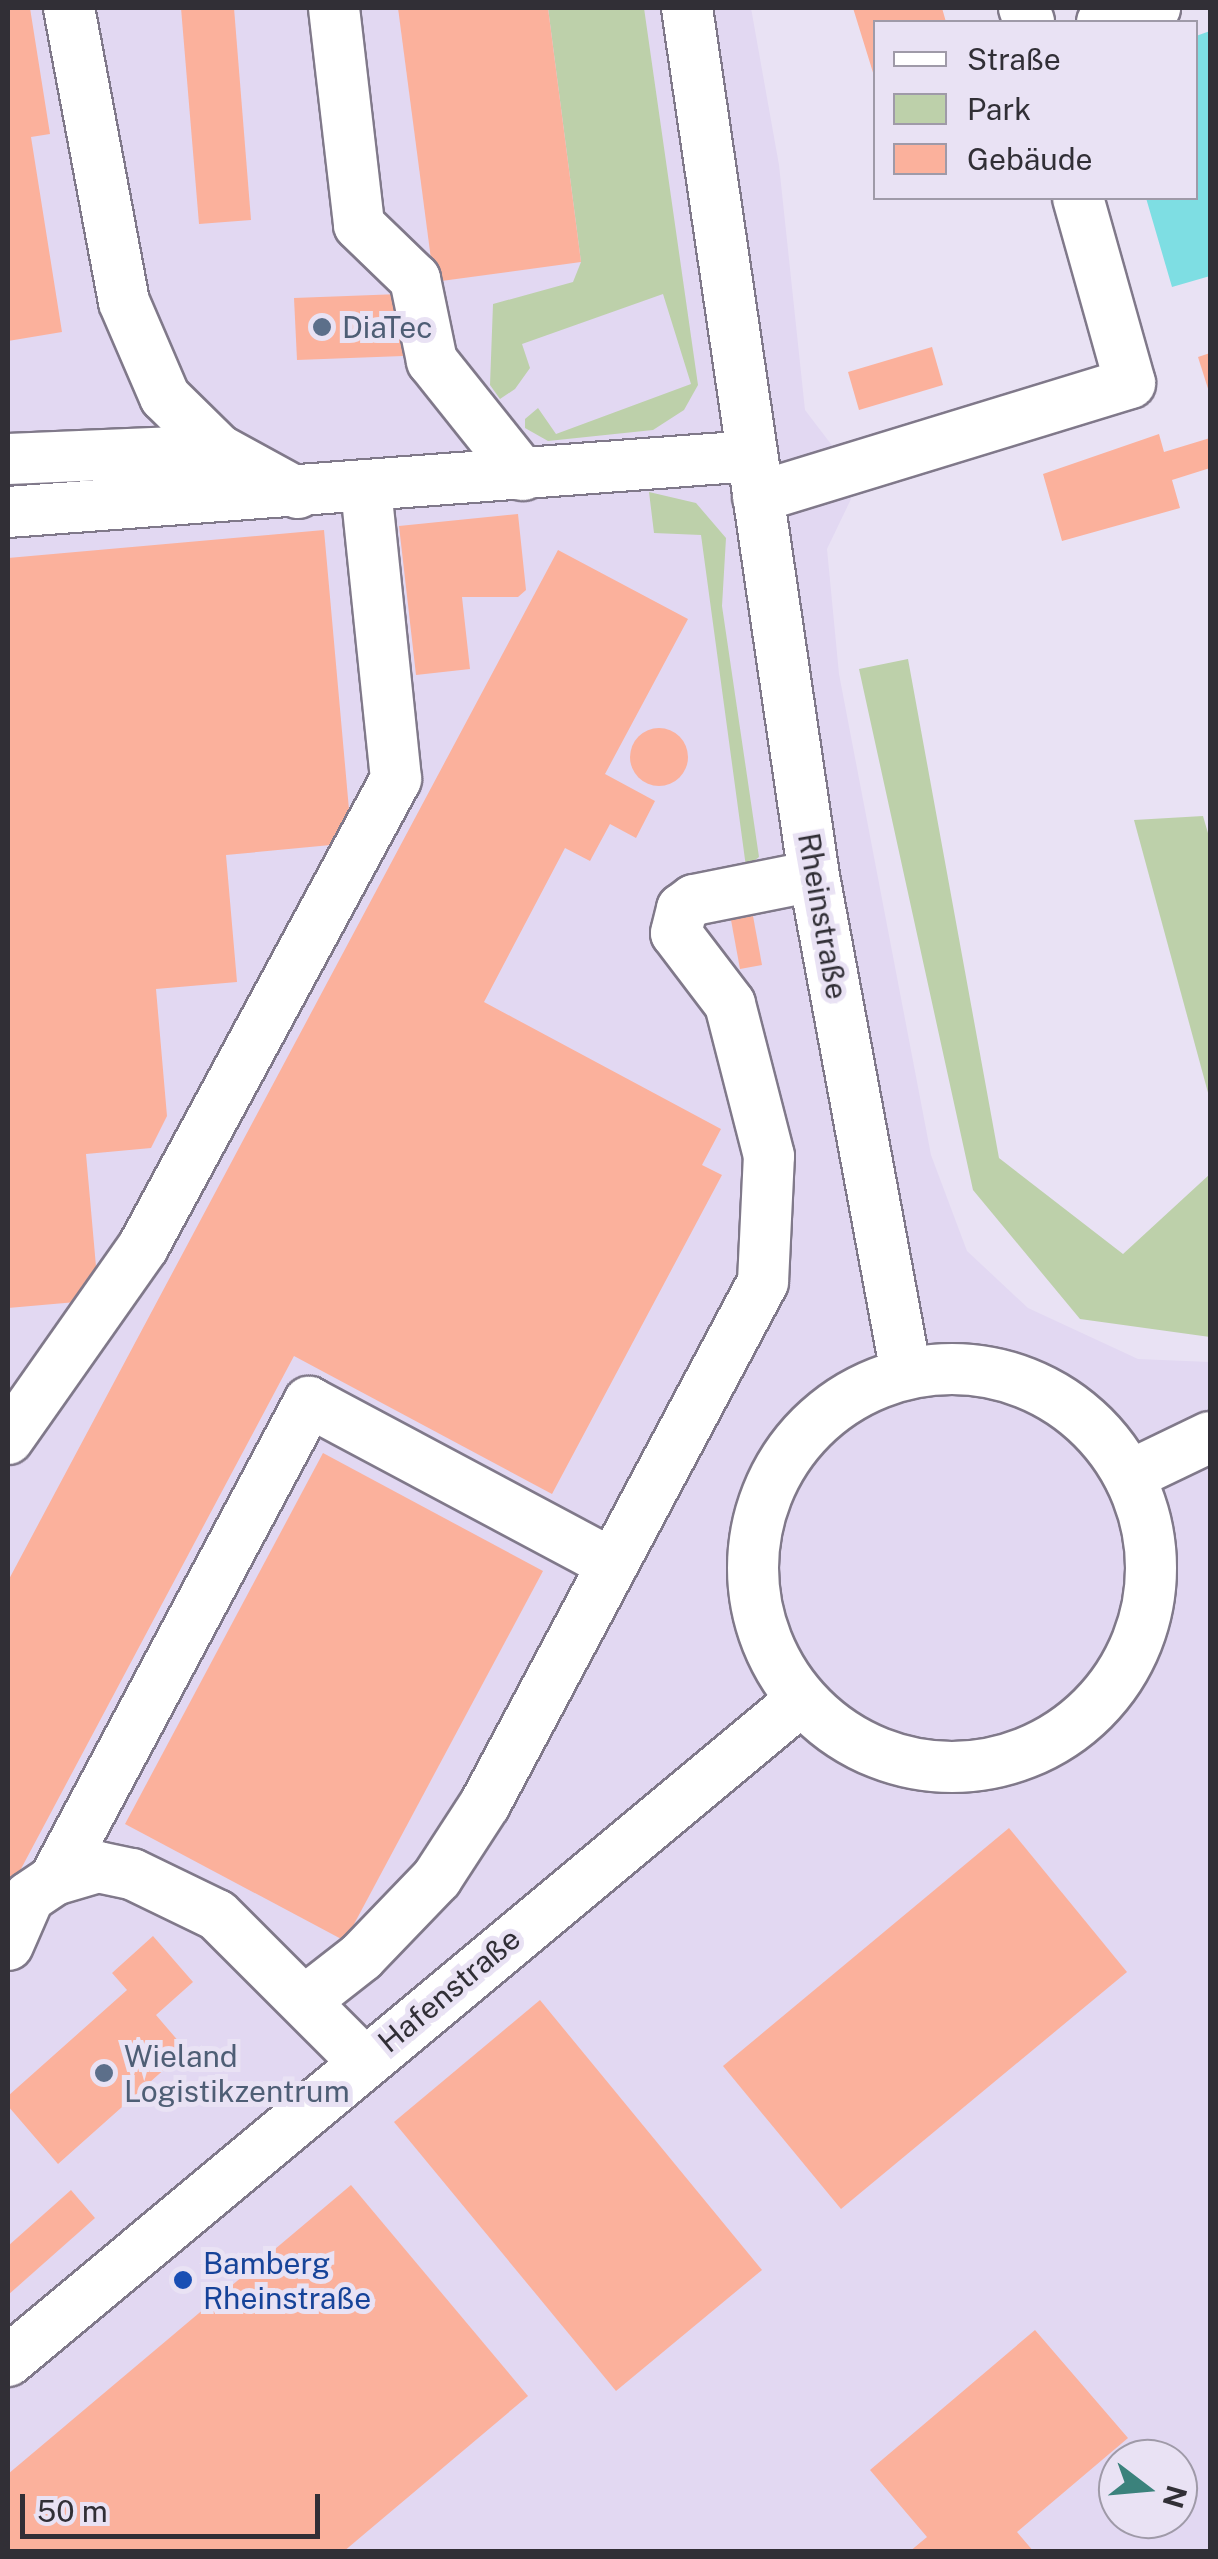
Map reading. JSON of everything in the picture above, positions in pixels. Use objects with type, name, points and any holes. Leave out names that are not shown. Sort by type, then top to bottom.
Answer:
[{"type":"street","points":[[70,8],[124,302],[165,396],[220,450],[298,493]]},
{"type":"street","points":[[334,8],[359,225],[415,279],[432,361],[522,475]]},
{"type":"street","name":"Rheinstraße","points":[[686,8],[814,876],[906,1373]]},
{"type":"street","points":[[1110,20],[1155,8]]},
{"type":"street","points":[[8,512],[522,475],[755,477],[1130,383],[1079,200]]},
{"type":"street","points":[[8,459],[220,450]]},
{"type":"street","points":[[8,1439],[143,1247],[396,779],[366,488]]},
{"type":"street","points":[[306,2000],[361,1957],[437,1878],[613,1564],[763,1282],[771,1222],[769,1156],[730,1004],[676,934],[682,909],[814,876]]},
{"type":"street","points":[[958,1368],[1043,1391],[1099,1432],[1130,1476],[1148,1530],[1150,1588],[1136,1644],[1107,1694],[1064,1734],[1012,1759],[955,1768],[917,1764],[845,1738],[801,1700],[770,1650],[754,1594],[755,1536],[767,1498],[806,1432],[852,1395],[906,1373],[958,1368]]},
{"type":"street","points":[[54,1880],[310,1402],[613,1564]]},
{"type":"street","points":[[1130,1476],[1210,1437]]},
{"type":"street","name":"Hafenstraße","points":[[8,2361],[362,2061],[801,1700]]},
{"type":"street","points":[[10,1931],[29,1898],[54,1880],[98,1867],[132,1874],[217,1916],[306,2000],[362,2061]]},
{"type":"shaded area","points":[[8,8],[751,8],[779,165],[805,410],[837,452],[851,499],[827,549],[839,674],[931,1155],[967,1251],[1028,1308],[1138,1359],[1210,1362],[1210,2551],[8,2552]]},
{"type":"green space","points":[[548,8],[644,8],[698,385],[684,410],[653,430],[548,441],[525,428],[525,419],[538,408],[556,434],[691,384],[663,294],[522,344],[530,368],[515,389],[500,399],[490,385],[493,304],[573,282],[581,262]]},
{"type":"green space","points":[[649,492],[696,503],[726,538],[722,606],[759,857],[746,867],[701,535],[654,533]]},
{"type":"green space","points":[[908,659],[999,1158],[1123,1254],[1210,1174],[1210,1337],[1080,1319],[973,1190],[859,669]]},
{"type":"green space","points":[[1203,816],[1210,840],[1210,1100],[1134,820]]},
{"type":"water","points":[[1210,31],[1210,276],[1172,287],[1147,200],[1198,200],[1198,35]]},
{"type":"building","points":[[8,8],[30,8],[50,134],[31,137],[62,332],[8,341]]},
{"type":"building","points":[[181,8],[234,8],[251,220],[199,224]]},
{"type":"building","points":[[398,8],[548,8],[581,262],[434,282]]},
{"type":"building","points":[[853,8],[942,8],[945,20],[873,20],[873,73]]},
{"type":"building","points":[[400,294],[403,356],[297,360],[294,298]]},
{"type":"building","points":[[932,347],[943,385],[859,410],[848,372]]},
{"type":"building","points":[[1210,353],[1210,395],[1198,357]]},
{"type":"building","points":[[1159,434],[1164,452],[1210,438],[1210,468],[1172,480],[1180,508],[1062,541],[1043,474]]},
{"type":"building","points":[[518,514],[526,590],[518,597],[462,597],[470,669],[416,675],[399,526]]},
{"type":"building","points":[[324,530],[352,843],[226,855],[237,982],[156,989],[167,1116],[151,1148],[86,1154],[99,1300],[8,1308],[8,558]]},
{"type":"building","points":[[558,550],[688,619],[605,774],[655,801],[636,838],[610,824],[590,861],[565,848],[484,1002],[721,1129],[702,1165],[722,1175],[552,1494],[294,1356],[14,1882],[8,1879],[8,1581]]},
{"type":"building","points":[[659,728],[680,736],[688,757],[680,778],[659,786],[638,778],[630,757],[638,736]]},
{"type":"building","points":[[753,916],[762,965],[740,969],[731,920]]},
{"type":"building","points":[[323,1453],[543,1571],[345,1941],[125,1824]]},
{"type":"building","points":[[1009,1828],[1127,1972],[841,2209],[723,2066]]},
{"type":"building","points":[[153,1936],[193,1982],[156,2015],[186,2050],[58,2164],[8,2106],[8,2096],[127,1990],[112,1973]]},
{"type":"building","points":[[540,2000],[762,2270],[616,2391],[394,2122]]},
{"type":"building","points":[[351,2185],[528,2396],[343,2552],[8,2552],[8,2474]]},
{"type":"building","points":[[71,2190],[95,2218],[8,2295],[8,2246]]},
{"type":"building","points":[[1035,2330],[1128,2438],[1098,2439],[1098,2463],[1017,2532],[1034,2552],[909,2552],[927,2537],[870,2470]]},
{"type":"place","name":"DiaTec","points":[[322,327]]},
{"type":"place","name":"Wieland Logistikzentrum","points":[[104,2073]]},
{"type":"place","name":"Bamberg Rheinstraße","points":[[183,2280]]}]
